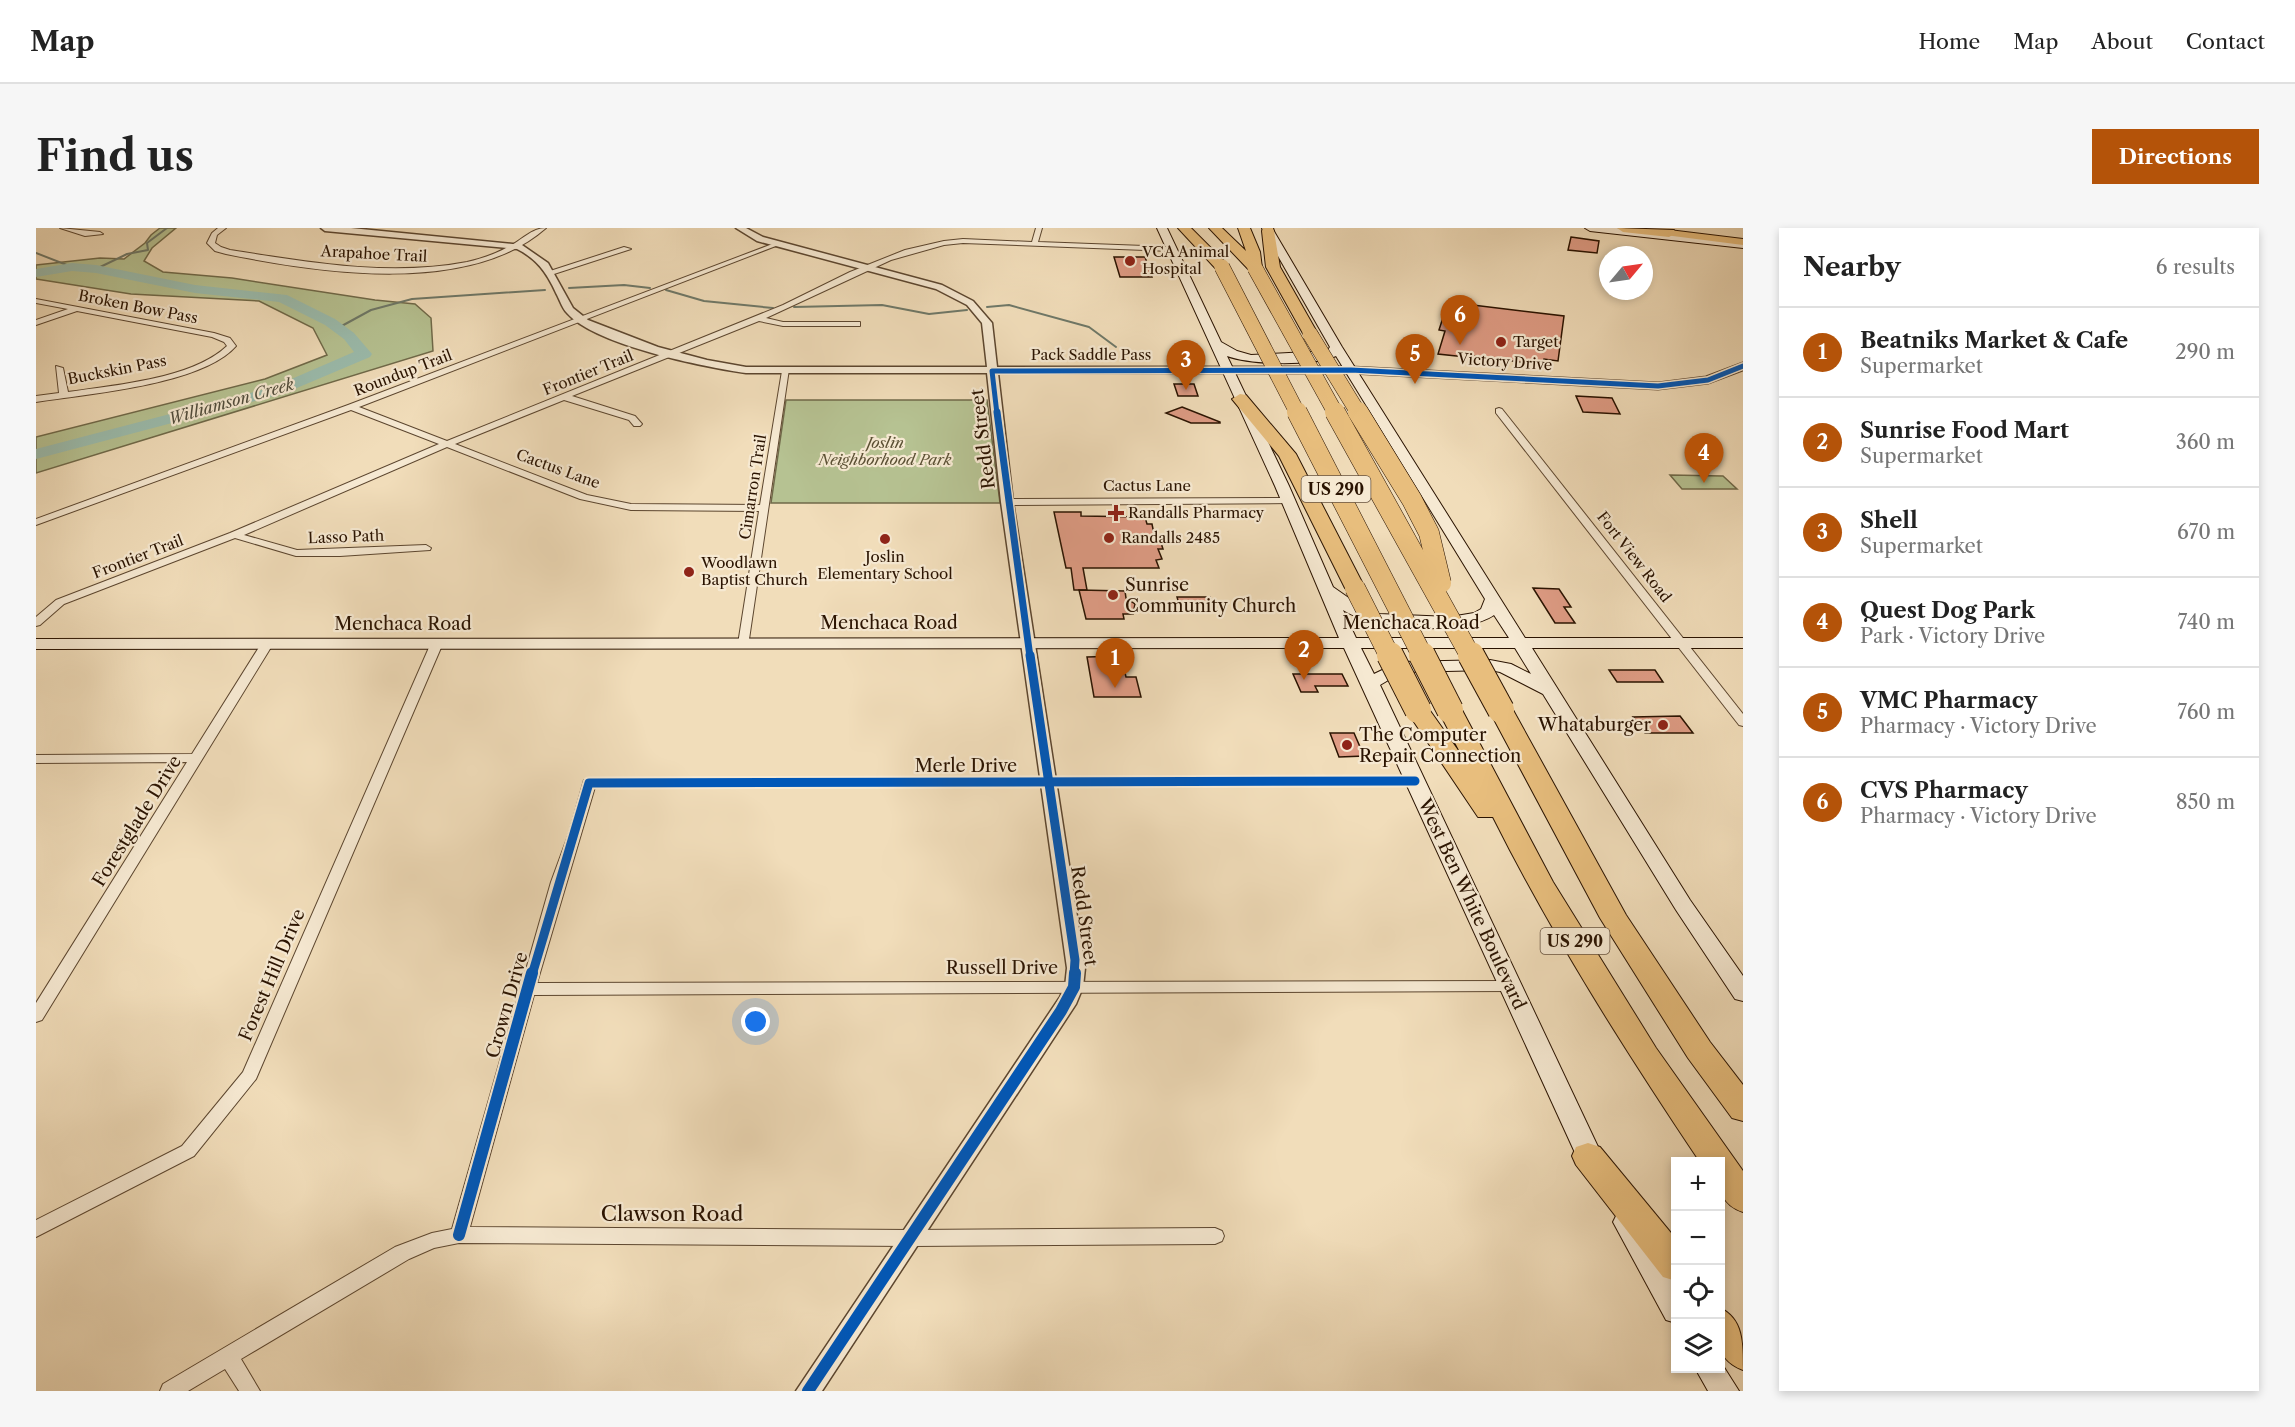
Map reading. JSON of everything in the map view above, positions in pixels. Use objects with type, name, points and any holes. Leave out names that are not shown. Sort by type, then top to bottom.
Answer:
[{"type":"highway","name":"US 290","points":[[1184,228],[1222,267],[1539,882],[1645,1056],[1715,1157]]},
{"type":"highway","points":[[1206,228],[1220,253],[1222,267]]},
{"type":"highway","name":"US 290","points":[[1215,228],[1255,268],[1614,918],[1699,1050],[1743,1109]]},
{"type":"highway","points":[[1244,228],[1253,252],[1255,268]]},
{"type":"highway","points":[[1623,228],[1668,231]]},
{"type":"highway","points":[[1268,230],[1273,267],[1310,334],[1412,500],[1429,534],[1450,618]]},
{"type":"highway","points":[[1240,399],[1287,454],[1418,710],[1539,882]]},
{"type":"highway","points":[[1588,1156],[1675,1265]]},
{"type":"highway","points":[[1725,1172],[1743,1198]]},
{"type":"highway","points":[[1725,1330],[1743,1353]]},
{"type":"main road","name":"West Ben White Boulevard","points":[[1162,228],[1288,501],[1349,642],[1511,986],[1588,1156],[1671,1302]]},
{"type":"main road","points":[[1590,228],[1743,237]]},
{"type":"main road","points":[[1268,230],[1336,347],[1553,692],[1683,905],[1741,988]]},
{"type":"main road","points":[[1668,231],[1743,243]]},
{"type":"main road","points":[[1214,343],[1233,354],[1251,359],[1322,357],[1331,354],[1336,347]]},
{"type":"main road","points":[[1326,589],[1366,616],[1384,620],[1458,621],[1477,618],[1488,611],[1493,599]]},
{"type":"main road","name":"Menchaca Road","points":[[36,644],[1743,643]]},
{"type":"main road","points":[[1370,683],[1386,672],[1399,667],[1490,665],[1505,668],[1553,692]]},
{"type":"main road","points":[[1712,1373],[1724,1391]]},
{"type":"street","points":[[63,228],[85,234],[100,234]]},
{"type":"street","name":"Arapahoe Trail","points":[[223,228],[214,234],[211,243],[218,249],[229,252],[320,266],[405,272],[453,268],[519,247]]},
{"type":"street","name":"Pack Saddle Pass","points":[[329,228],[519,247],[537,255],[551,272],[569,311],[579,320],[605,333],[673,354],[733,369],[786,371],[1226,370]]},
{"type":"street","points":[[519,247],[543,228]]},
{"type":"street","name":"Redd Street","points":[[740,228],[753,237],[939,287],[974,306],[984,317],[988,326],[1007,502],[1075,960],[1074,987],[1065,1005],[808,1391]]},
{"type":"street","points":[[1034,244],[1040,228]]},
{"type":"street","name":"Frontier Trail","points":[[36,623],[60,602],[234,535],[447,444],[673,354],[795,303],[818,290],[915,248],[963,241],[1171,249]]},
{"type":"street","name":"Roundup Trail","points":[[36,522],[351,407],[777,244]]},
{"type":"street","points":[[551,272],[627,249]]},
{"type":"street","name":"Broken Bow Pass","points":[[36,301],[214,335],[227,340],[232,346]]},
{"type":"street","points":[[36,323],[76,309]]},
{"type":"street","points":[[757,318],[783,324],[857,324]]},
{"type":"street","name":"Buckskin Pass","points":[[36,399],[146,381],[182,372],[213,361],[228,353],[232,346]]},
{"type":"street","name":"Victory Drive","points":[[1226,370],[1351,370],[1658,386],[1697,383],[1743,366]]},
{"type":"street","points":[[59,368],[64,394]]},
{"type":"street","name":"Cimarron Trail","points":[[744,644],[786,371]]},
{"type":"street","points":[[565,397],[632,418],[637,424]]},
{"type":"street","name":"Cactus Lane","points":[[351,407],[584,497],[631,507],[765,508]]},
{"type":"street","name":"Fort View Road","points":[[1499,411],[1743,722]]},
{"type":"street","name":"Cactus Lane","points":[[1007,502],[1288,501]]},
{"type":"street","name":"Lasso Path","points":[[234,535],[296,553],[340,554],[426,548]]},
{"type":"street","name":"Forest Hill Drive","points":[[36,1229],[188,1152],[250,1075],[437,643]]},
{"type":"street","name":"Forestglade Drive","points":[[36,1016],[267,644]]},
{"type":"street","points":[[36,759],[197,758]]},
{"type":"street","name":"Merle Drive","points":[[589,783],[1415,781]]},
{"type":"street","name":"Crown Drive","points":[[459,1235],[558,882],[576,833],[589,783]]},
{"type":"street","name":"Russell Drive","points":[[529,989],[1511,986]]},
{"type":"street","name":"Clawson Road","points":[[170,1391],[402,1253],[432,1241],[459,1235],[911,1238],[1215,1236]]},
{"type":"street","points":[[228,1357],[250,1391]]},
{"type":"green space","points":[[160,228],[176,228],[152,248],[144,261],[163,272],[232,278],[415,304],[431,318],[433,351],[36,473],[36,437],[265,379],[327,355],[313,328],[259,301],[131,294],[36,279],[36,265],[100,258],[124,259]]},
{"type":"green space","name":"Joslin Neighborhood Park","points":[[786,400],[987,400],[1000,503],[771,503]]},
{"type":"green space","points":[[1670,475],[1723,476],[1737,489],[1682,489]]},
{"type":"building","points":[[1571,237],[1599,241],[1597,253],[1568,250]]},
{"type":"building","points":[[1114,257],[1145,257],[1152,277],[1120,277]]},
{"type":"building","name":"Target","points":[[1448,302],[1564,316],[1558,361],[1544,359],[1543,365],[1475,356],[1475,358],[1438,354],[1445,331],[1439,330]]},
{"type":"building","points":[[1174,384],[1194,384],[1198,396],[1178,396]]},
{"type":"building","points":[[1576,396],[1612,398],[1620,414],[1583,412]]},
{"type":"building","points":[[1182,407],[1220,423],[1191,423],[1166,413]]},
{"type":"building","name":"Randalls 2485","points":[[1054,512],[1081,512],[1081,516],[1145,517],[1147,524],[1152,524],[1154,534],[1158,534],[1163,549],[1158,549],[1162,559],[1156,560],[1159,568],[1083,568],[1087,590],[1074,590],[1071,568],[1066,568]]},
{"type":"building","points":[[1533,588],[1559,589],[1571,607],[1564,607],[1575,623],[1555,623]]},
{"type":"building","name":"Sunrise Community Church","points":[[1079,590],[1125,591],[1126,598],[1135,604],[1133,614],[1123,614],[1124,619],[1086,619]]},
{"type":"building","points":[[1177,597],[1210,597],[1215,611],[1181,611]]},
{"type":"building","points":[[1121,656],[1126,677],[1136,677],[1141,697],[1094,697],[1087,657]]},
{"type":"building","points":[[1609,670],[1655,670],[1663,682],[1617,682]]},
{"type":"building","points":[[1293,674],[1342,674],[1348,686],[1315,686],[1318,692],[1301,692]]},
{"type":"building","name":"Whataburger","points":[[1680,716],[1693,733],[1645,733],[1633,717]]},
{"type":"building","name":"The Computer Repair Connection","points":[[1330,733],[1354,733],[1364,756],[1339,757]]},
{"type":"waterway","points":[[96,269],[127,254],[148,250],[147,243],[167,228]]},
{"type":"waterway","points":[[36,253],[72,267]]},
{"type":"waterway","name":"Williamson Creek","points":[[36,273],[72,267],[96,269],[195,289],[282,298],[330,322],[349,336],[364,354],[279,390],[36,454]]},
{"type":"waterway","points":[[569,288],[624,285],[650,288]]},
{"type":"waterway","points":[[338,328],[371,310],[412,299],[545,290]]},
{"type":"waterway","points":[[666,290],[704,301],[773,308]]},
{"type":"waterway","points":[[794,307],[882,305],[929,314],[967,310]]},
{"type":"waterway","points":[[987,307],[1009,305],[1089,327],[1116,347]]},
{"type":"cycle path","points":[[808,1391],[1061,1011],[1074,987],[1075,960],[1009,511],[992,371],[1351,370],[1658,386],[1708,380],[1743,366]]},
{"type":"cycle path","points":[[459,1235],[558,882],[576,833],[589,783],[1415,781]]},
{"type":"place","name":"VCA Animal Hospital","points":[[1130,261]]},
{"type":"place","name":"Target","points":[[1501,342]]},
{"type":"place","name":"CVS Pharmacy","points":[[1460,345]]},
{"type":"place","name":"VMC Pharmacy","points":[[1415,384]]},
{"type":"place","name":"Shell","points":[[1186,390]]},
{"type":"place","name":"Quest Dog Park","points":[[1704,483]]},
{"type":"place","name":"Randalls Pharmacy","points":[[1116,513]]},
{"type":"place","name":"Randalls 2485","points":[[1109,538]]},
{"type":"place","name":"Joslin Elementary School","points":[[885,539]]},
{"type":"place","name":"Woodlawn Baptist Church","points":[[689,572]]},
{"type":"place","name":"Sunrise Community Church","points":[[1113,595]]},
{"type":"place","name":"Sunrise Food Mart","points":[[1304,680]]},
{"type":"place","name":"Beatniks Market & Cafe","points":[[1115,688]]},
{"type":"place","name":"Whataburger","points":[[1663,725]]},
{"type":"place","name":"The Computer Repair Connection","points":[[1347,745]]}]
